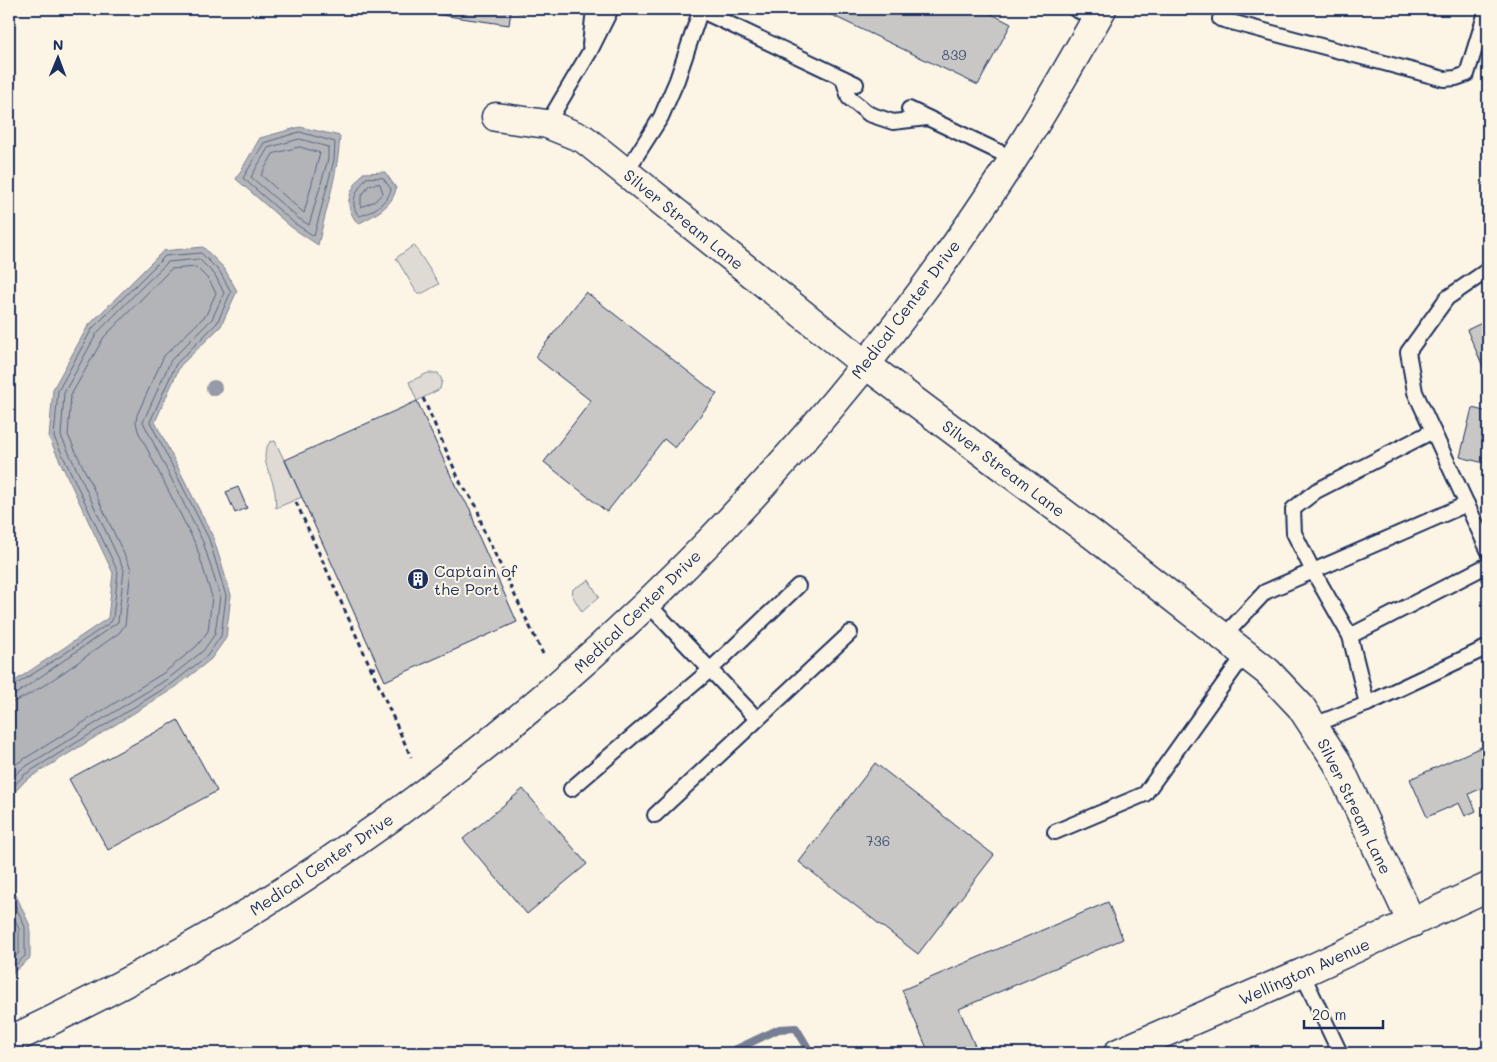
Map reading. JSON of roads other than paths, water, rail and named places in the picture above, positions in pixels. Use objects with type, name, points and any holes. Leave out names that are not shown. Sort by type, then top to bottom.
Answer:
[{"type":"street","name":"Medical Center Drive","points":[[9,1041],[176,955],[284,890],[381,824],[490,743],[586,662],[648,604],[757,490],[865,364],[965,231],[1014,159],[1091,12]]},
{"type":"street","name":"Silver Stream Lane","points":[[496,117],[547,124],[584,140],[865,364],[1093,535],[1245,654],[1286,691],[1314,725],[1337,762],[1412,923]]},
{"type":"street","name":"Wellington Avenue","points":[[1118,1053],[1302,973],[1488,887]]},
{"type":"lane","points":[[589,54],[594,9]]},
{"type":"lane","points":[[547,124],[589,54],[612,9]]},
{"type":"lane","points":[[1224,9],[1220,19],[1444,79],[1456,78],[1467,74],[1486,9]]},
{"type":"lane","points":[[626,172],[661,117],[677,80],[702,10],[856,84]]},
{"type":"lane","points":[[842,78],[849,98],[869,114],[893,122],[928,118]]},
{"type":"lane","points":[[909,109],[1014,159]]},
{"type":"lane","points":[[1488,270],[1447,298],[1408,352],[1415,392],[1488,550]]},
{"type":"lane","points":[[1367,704],[1350,636],[1294,533],[1294,509],[1316,491],[1433,431]]},
{"type":"lane","points":[[1223,637],[1265,592],[1467,504]]},
{"type":"lane","points":[[1350,636],[1488,565]]},
{"type":"lane","points":[[571,789],[710,670],[798,586]]},
{"type":"lane","points":[[648,604],[757,719]]},
{"type":"lane","points":[[655,815],[850,633]]},
{"type":"lane","points":[[1314,725],[1367,704],[1488,647]]},
{"type":"lane","points":[[1055,832],[1145,794],[1245,654]]},
{"type":"lane","points":[[1302,973],[1340,1053]]},
{"type":"water","points":[[300,127],[340,136],[334,177],[318,245],[291,227],[236,179],[260,138]]},
{"type":"water","points":[[385,172],[396,188],[394,195],[382,210],[358,224],[353,217],[349,204],[349,198],[354,186],[363,173]]},
{"type":"water","points":[[203,247],[224,268],[237,291],[221,326],[180,366],[155,422],[213,537],[231,595],[226,638],[211,659],[176,687],[26,780],[9,798],[9,685],[108,618],[113,573],[49,438],[53,389],[88,326],[163,251]]},
{"type":"water","points":[[9,880],[30,926],[30,958],[9,976]]},
{"type":"waterway","points":[[728,1053],[779,1029],[796,1028],[811,1053]]},
{"type":"place","name":"Captain of the Port","points":[[418,579]]}]
